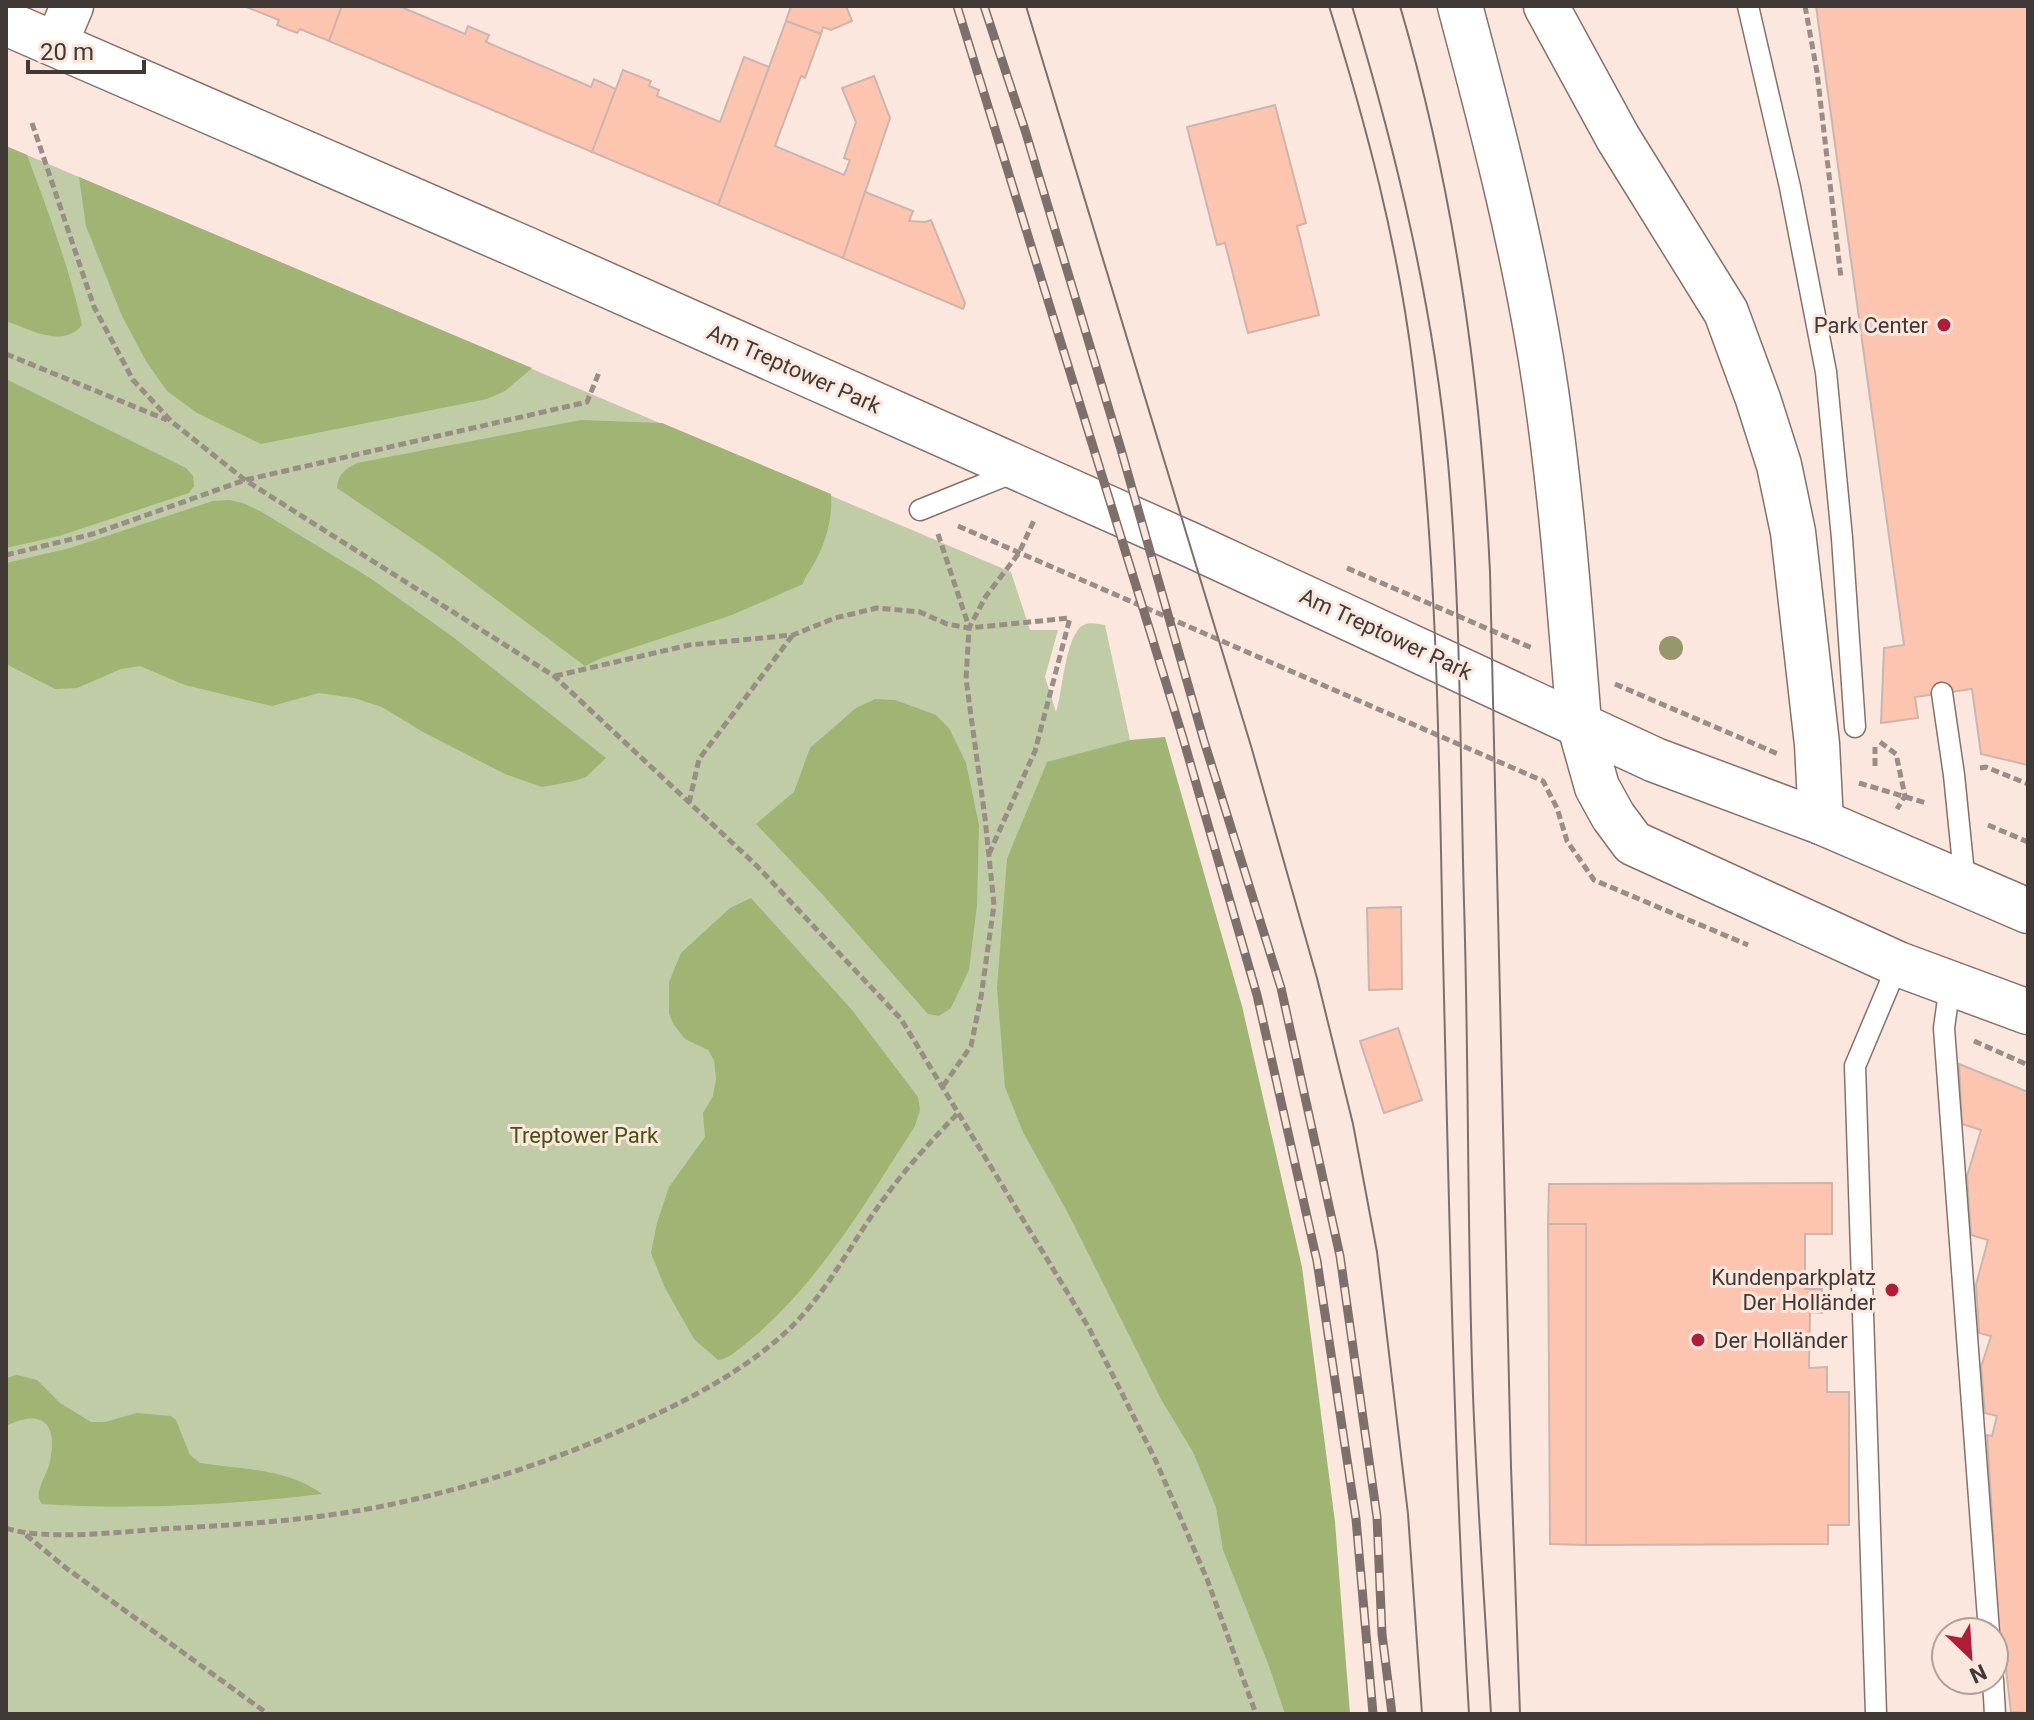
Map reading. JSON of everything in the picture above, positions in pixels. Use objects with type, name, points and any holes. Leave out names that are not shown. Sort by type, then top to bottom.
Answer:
[{"type":"main road","points":[[1460,6],[1520,241],[1546,391],[1563,531],[1579,723],[1597,787],[1613,816],[1633,843],[1898,964],[2028,1012]]},
{"type":"main road","points":[[1546,6],[1618,138],[1726,312],[1758,399],[1779,465],[1793,532],[1817,744],[1821,822]]},
{"type":"main road","name":"Am Treptower Park","points":[[6,23],[64,25],[1021,470],[1331,608],[1655,760],[1821,822],[2028,911]]},
{"type":"lane","points":[[1748,6],[1790,187],[1826,372],[1842,538],[1855,727]]},
{"type":"lane","points":[[926,512],[1021,470]]},
{"type":"lane","points":[[1942,693],[1965,885]]},
{"type":"lane","points":[[1876,1714],[1855,1066],[1898,964]]},
{"type":"lane","points":[[1950,985],[1944,1028],[1988,1616]]},
{"type":"path","points":[[32,123],[94,307],[133,380],[172,422],[245,480],[554,676],[756,865],[901,1019],[1089,1328],[1155,1459],[1207,1579],[1256,1714]]},
{"type":"path","points":[[6,354],[172,422]]},
{"type":"path","points":[[6,555],[93,534],[245,480],[587,402],[600,370]]},
{"type":"path","points":[[926,512],[1543,781]]},
{"type":"path","points":[[926,512],[969,628],[966,679],[994,905],[971,1046],[943,1086]]},
{"type":"path","points":[[969,628],[986,596],[1019,553]]},
{"type":"path","points":[[554,676],[689,645],[793,635],[835,618],[877,608],[920,612],[947,624],[969,628],[1070,618],[1035,751],[989,854]]},
{"type":"path","points":[[689,803],[699,759],[793,635]]},
{"type":"path","points":[[1612,683],[1782,756]]},
{"type":"path","points":[[1855,727],[1896,754],[1905,796],[1861,783]]},
{"type":"path","points":[[1954,775],[1986,767],[2028,784]]},
{"type":"path","points":[[1958,813],[2028,842]]},
{"type":"path","points":[[6,1528],[26,1534],[139,1531],[278,1522],[371,1509],[475,1483],[596,1443],[703,1391],[749,1361],[789,1329],[881,1202],[922,1150],[959,1112]]},
{"type":"path","points":[[26,1534],[66,1568],[268,1714]]},
{"type":"green space","name":"Treptower Park","points":[[6,146],[1011,572],[1030,630],[1058,630],[1045,677],[1056,712],[1073,638],[1086,624],[1105,625],[1130,740],[1070,757],[1302,1714],[6,1714]]},
{"type":"green space","points":[[6,146],[27,155],[64,260],[82,325],[65,336],[46,335],[6,321]]},
{"type":"green space","points":[[79,177],[532,368],[505,391],[487,399],[261,444],[197,413],[167,391],[146,361],[122,316],[86,226]]},
{"type":"green space","points":[[6,379],[186,468],[193,476],[194,486],[189,493],[59,536],[6,548]]},
{"type":"green space","points":[[581,420],[662,423],[831,494],[831,513],[824,541],[803,584],[732,615],[585,666],[438,556],[337,488],[343,472],[357,463]]},
{"type":"green space","points":[[229,500],[260,511],[370,578],[453,637],[606,758],[586,777],[542,787],[505,774],[382,707],[354,698],[319,693],[272,706],[185,685],[140,666],[121,669],[77,688],[55,689],[6,664],[6,563],[70,548],[213,501]]},
{"type":"green space","points":[[875,699],[895,700],[936,715],[949,728],[966,763],[979,825],[977,905],[969,970],[951,1008],[939,1016],[928,1014],[756,824],[794,792],[810,748],[856,708]]},
{"type":"green space","points":[[1165,737],[1242,1006],[1302,1267],[1335,1522],[1350,1714],[1285,1714],[1223,1550],[1216,1507],[1193,1452],[1162,1401],[1069,1215],[1023,1132],[1005,1087],[997,988],[1007,859],[1047,762],[1130,740]]},
{"type":"green space","points":[[751,898],[852,1010],[918,1097],[920,1110],[915,1126],[859,1212],[798,1294],[749,1341],[726,1358],[718,1360],[694,1339],[665,1288],[651,1253],[669,1187],[705,1137],[703,1113],[713,1096],[716,1079],[714,1060],[708,1050],[685,1039],[674,1025],[669,1014],[669,982],[681,953],[730,908]]},
{"type":"green space","points":[[17,1375],[37,1380],[60,1403],[91,1422],[105,1422],[137,1413],[171,1416],[176,1420],[190,1455],[200,1463],[280,1475],[295,1479],[322,1494],[182,1505],[112,1507],[42,1504],[39,1492],[50,1461],[52,1437],[49,1428],[38,1419],[6,1426],[6,1378]]},
{"type":"building","points":[[244,6],[342,6],[329,41],[300,29],[297,33],[277,25],[279,20]]},
{"type":"building","points":[[342,6],[399,6],[465,34],[468,26],[489,35],[486,42],[591,87],[594,79],[616,89],[592,152],[329,41]]},
{"type":"building","points":[[791,6],[846,6],[852,21],[831,30],[823,27],[821,34],[786,21]]},
{"type":"building","name":"Park Center","points":[[1816,6],[2028,6],[2028,765],[1981,754],[1972,689],[1915,697],[1918,718],[1881,723],[1884,648],[1904,645]]},
{"type":"building","points":[[786,21],[821,34],[805,78],[801,76],[775,146],[844,175],[850,160],[844,158],[856,122],[842,88],[874,76],[890,118],[843,258],[718,205]]},
{"type":"building","points":[[744,57],[769,67],[718,205],[592,152],[623,70],[651,81],[649,86],[659,90],[657,96],[720,122]]},
{"type":"building","points":[[1275,105],[1306,223],[1297,226],[1319,315],[1248,333],[1225,243],[1217,245],[1187,127]]},
{"type":"building","points":[[865,192],[913,211],[909,221],[931,220],[965,303],[963,309],[843,258]]},
{"type":"building","points":[[1401,907],[1402,989],[1369,990],[1367,908]]},
{"type":"building","points":[[1398,1028],[1422,1100],[1384,1113],[1360,1041]]},
{"type":"building","points":[[1959,1064],[2028,1092],[2028,1713],[2011,1712],[2010,1616],[1995,1616],[1987,1435],[1992,1436],[1997,1416],[1985,1413],[1981,1367],[1991,1336],[1979,1333],[1976,1285],[1988,1240],[1971,1235],[1967,1176],[1981,1130],[1962,1124]]},
{"type":"building","name":"Der Holländer","points":[[1832,1183],[1832,1234],[1805,1234],[1805,1289],[1822,1289],[1822,1313],[1810,1312],[1809,1368],[1827,1367],[1827,1392],[1849,1392],[1849,1525],[1828,1525],[1828,1544],[1586,1545],[1586,1224],[1548,1224],[1549,1184]]},
{"type":"building","points":[[1548,1224],[1586,1224],[1586,1545],[1550,1544]]},
{"type":"tram line","points":[[1026,6],[1251,746],[1317,978],[1353,1124],[1377,1252],[1408,1514],[1422,1714]]},
{"type":"tram line","points":[[1329,6],[1368,140],[1399,275],[1413,367],[1428,513],[1438,734],[1456,1429],[1469,1714]]},
{"type":"tram line","points":[[1352,6],[1384,118],[1411,231],[1433,346],[1448,462],[1459,682],[1473,1395],[1491,1714]]},
{"type":"tram line","points":[[1400,6],[1436,145],[1450,215],[1472,357],[1486,500],[1520,1714]]},
{"type":"railway","points":[[957,6],[1183,738],[1257,995],[1317,1261],[1356,1519],[1373,1714]]},
{"type":"railway","points":[[984,6],[1025,130],[1204,741],[1281,988],[1340,1256],[1377,1517],[1382,1634],[1392,1714]]},
{"type":"place","name":"Park Center","points":[[1944,325]]},
{"type":"place","name":"Kundenparkplatz Der Holländer","points":[[1892,1290]]},
{"type":"place","name":"Der Holländer","points":[[1698,1340]]}]
